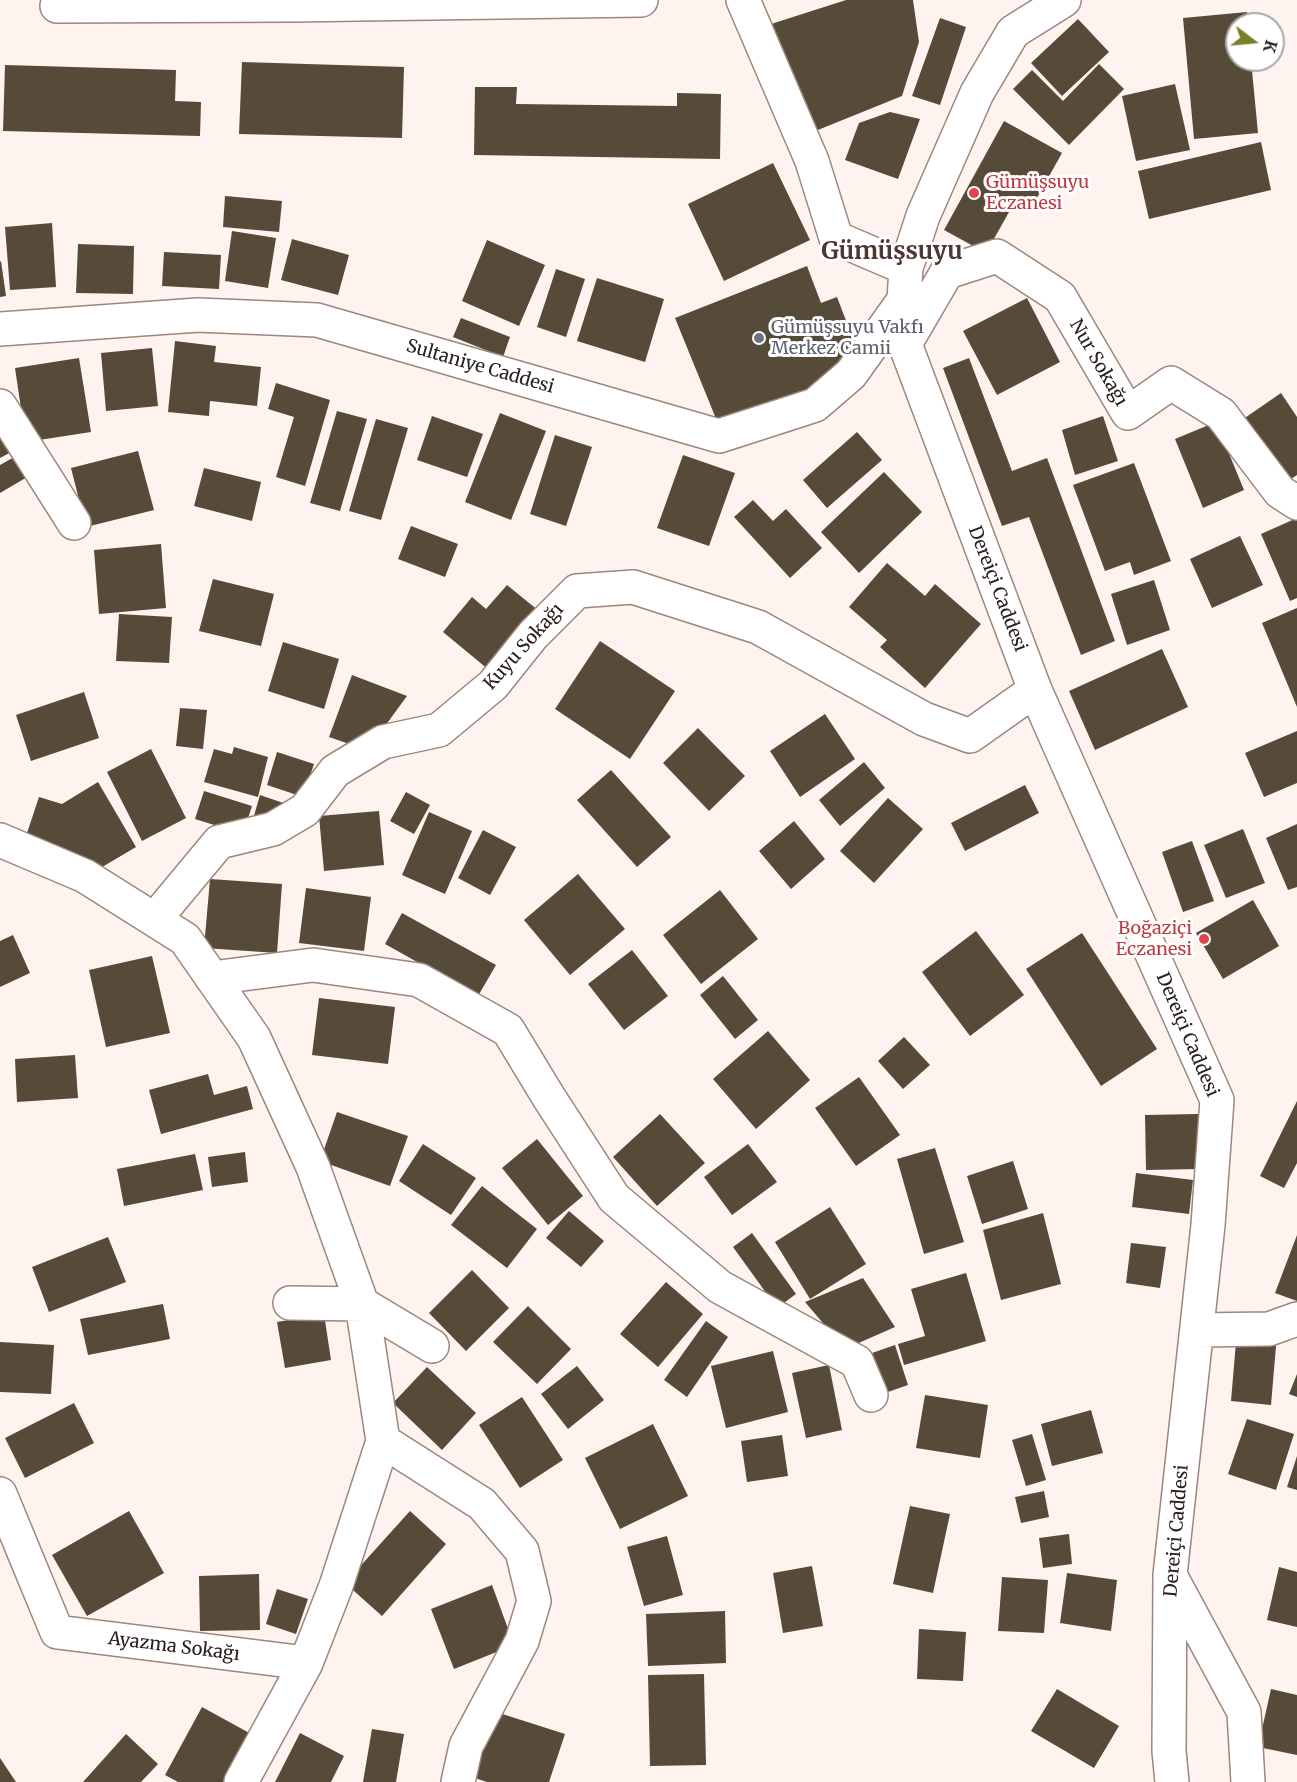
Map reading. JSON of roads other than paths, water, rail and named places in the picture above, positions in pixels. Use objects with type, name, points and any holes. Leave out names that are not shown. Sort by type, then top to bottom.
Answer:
[{"type":"street","points":[[57,6],[641,0]]},
{"type":"street","points":[[743,0],[812,161],[836,238],[905,284],[923,216],[983,83],[1013,32],[1064,0]]},
{"type":"street","name":"Nur Sokağı","points":[[905,344],[947,272],[997,256],[1060,297],[1128,413],[1171,383],[1221,414],[1280,492],[1297,503]]},
{"type":"street","name":"Sultaniye Caddesi","points":[[6,334],[198,315],[317,320],[719,436],[815,405],[851,374],[905,284]]},
{"type":"street","name":"Dereiçi Caddesi","points":[[905,284],[905,344],[1035,690],[1217,1100],[1198,1330],[1170,1575],[1169,1751],[1172,1782]]},
{"type":"street","points":[[0,406],[74,522]]},
{"type":"street","name":"Kuyu Sokağı","points":[[154,919],[219,842],[273,829],[305,810],[335,771],[384,742],[439,730],[493,685],[533,635],[577,591],[633,587],[758,627],[924,719],[970,736],[1035,690]]},
{"type":"street","points":[[0,840],[86,876],[185,939],[254,1038],[313,1167],[362,1304],[383,1441],[336,1586],[306,1663],[242,1782]]},
{"type":"street","points":[[212,978],[313,965],[418,980],[508,1030],[614,1198],[720,1287],[857,1362],[871,1395]]},
{"type":"street","points":[[290,1303],[362,1304],[432,1346]]},
{"type":"street","points":[[1198,1330],[1269,1329],[1297,1319]]},
{"type":"street","points":[[383,1441],[483,1504],[522,1551],[534,1601],[522,1641],[466,1746],[458,1782]]},
{"type":"street","name":"Ayazma Sokağı","points":[[0,1494],[57,1632],[306,1663]]},
{"type":"street","points":[[1170,1575],[1244,1712],[1248,1782]]},
{"type":"place","name":"Gümüşsuyu Eczanesi","points":[[974,193]]},
{"type":"place","name":"Gümüşsuyu Vakfı Merkez Camii","points":[[759,338]]},
{"type":"place","name":"Boğaziçi Eczanesi","points":[[1204,939]]},
{"type":"district","name":"Gümüşsuyu","points":[[892,252]]}]
